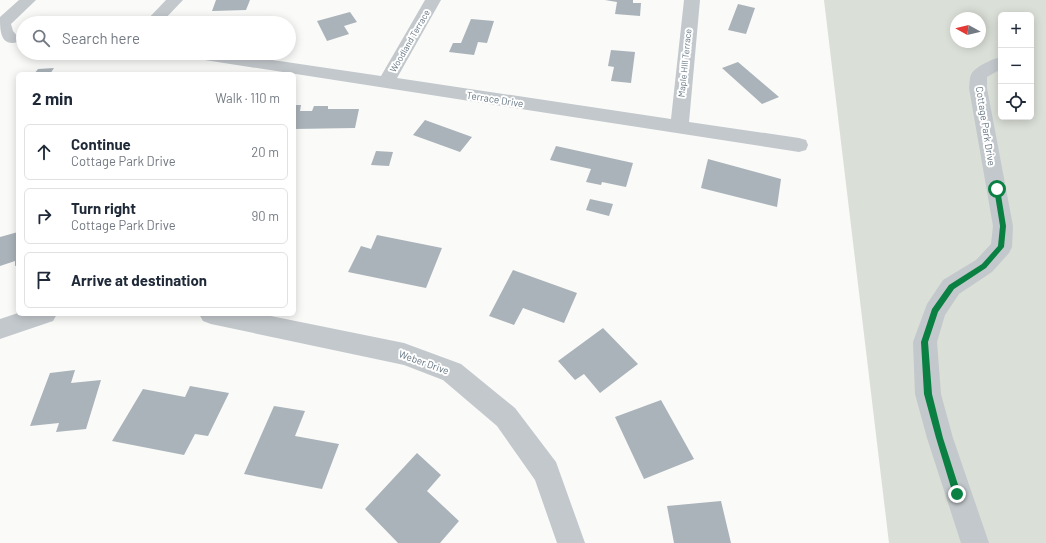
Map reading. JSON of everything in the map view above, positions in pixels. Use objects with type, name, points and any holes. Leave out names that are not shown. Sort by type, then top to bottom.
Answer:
[{"type":"street","points":[[13,39],[6,32],[3,24],[8,17],[28,0]]},
{"type":"street","points":[[159,16],[175,0]]},
{"type":"street","name":"Woodland Terrace","points":[[386,82],[433,0]]},
{"type":"street","name":"Maple HIll Terrace","points":[[679,127],[692,0]]},
{"type":"street","name":"Terrace Drive","points":[[239,60],[799,145]]},
{"type":"street","name":"Cottage Park Drive","points":[[975,543],[940,438],[928,394],[925,342],[934,311],[951,287],[984,266],[1001,247],[1003,226],[986,121],[978,88],[980,75],[998,63]]},
{"type":"street","points":[[0,329],[39,316]]},
{"type":"street","name":"Weber Drive","points":[[221,316],[404,354],[452,372],[506,417],[546,472],[571,543]]},
{"type":"shaded area","points":[[824,0],[1046,0],[1046,543],[889,543]]},
{"type":"building","points":[[216,0],[250,0],[246,10],[212,11]]},
{"type":"building","points":[[605,0],[633,0],[633,3],[641,3],[640,16],[615,14],[617,2]]},
{"type":"building","points":[[738,4],[755,8],[746,34],[728,30]]},
{"type":"building","points":[[350,12],[357,22],[344,26],[349,34],[327,41],[317,21]]},
{"type":"building","points":[[471,19],[494,21],[487,43],[478,42],[474,55],[449,52],[453,43],[461,43]]},
{"type":"building","points":[[611,50],[635,52],[631,83],[611,81],[614,67],[608,66]]},
{"type":"building","points":[[738,62],[779,97],[762,104],[722,68]]},
{"type":"building","points":[[54,68],[51,72],[36,72],[38,69]]},
{"type":"building","points":[[296,105],[301,105],[300,111],[312,111],[314,106],[328,106],[328,109],[359,109],[355,128],[296,129]]},
{"type":"building","points":[[425,120],[472,137],[460,152],[413,135]]},
{"type":"building","points":[[556,146],[633,163],[626,187],[602,182],[601,185],[586,182],[591,169],[550,160]]},
{"type":"building","points":[[376,151],[393,152],[389,166],[371,165]]},
{"type":"building","points":[[708,159],[781,179],[777,207],[701,188]]},
{"type":"building","points":[[590,199],[613,204],[609,216],[586,210]]},
{"type":"building","points":[[16,233],[16,266],[15,261],[0,266],[0,237]]},
{"type":"building","points":[[377,235],[442,248],[426,288],[348,272],[361,246],[371,249]]},
{"type":"building","points":[[513,270],[577,293],[564,323],[523,308],[514,325],[489,316]]},
{"type":"building","points":[[603,328],[638,364],[600,393],[584,374],[575,380],[558,361]]},
{"type":"building","points":[[75,370],[71,383],[101,380],[86,429],[56,432],[59,423],[30,426],[50,373]]},
{"type":"building","points":[[190,386],[229,393],[208,436],[195,434],[184,455],[112,441],[143,389],[185,397]]},
{"type":"building","points":[[661,400],[694,459],[644,479],[615,417]]},
{"type":"building","points":[[274,406],[305,411],[295,436],[339,444],[322,489],[244,474]]},
{"type":"building","points":[[417,453],[441,475],[427,491],[459,521],[440,543],[398,543],[365,509]]},
{"type":"building","points":[[721,501],[731,543],[674,543],[667,506]]},
{"type":"route","points":[[957,494],[928,394],[925,342],[934,311],[951,287],[984,266],[1001,247],[1003,226],[997,189]]}]
